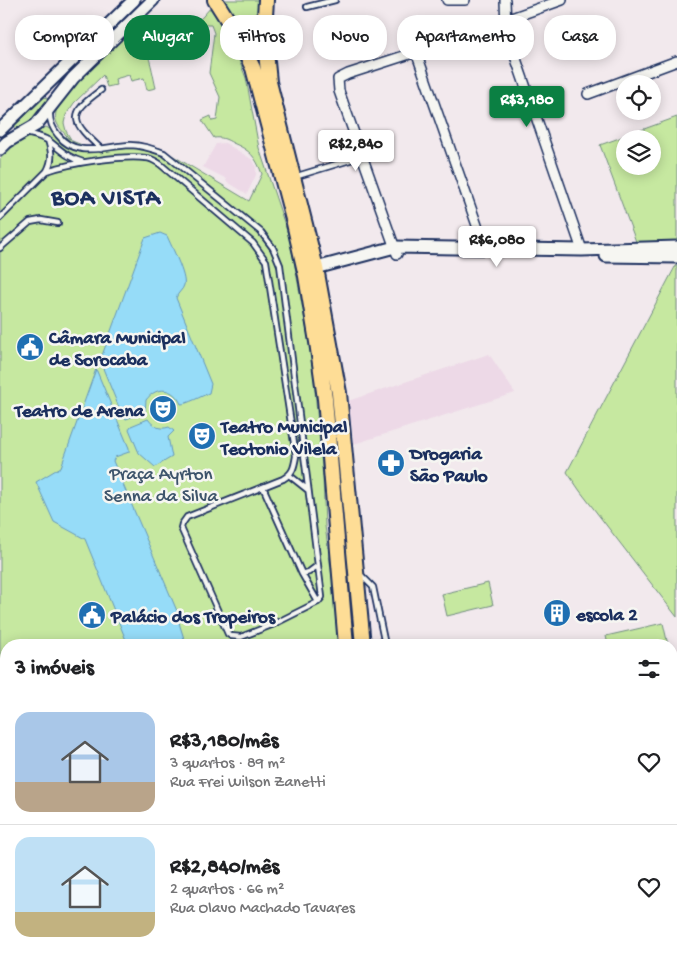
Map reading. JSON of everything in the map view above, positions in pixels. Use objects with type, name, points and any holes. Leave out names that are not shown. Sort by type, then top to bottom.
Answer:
[{"type":"main road","points":[[215,0],[234,30],[253,68],[292,214],[306,276],[325,399],[345,639]]},
{"type":"main road","points":[[266,0],[264,32],[269,82],[316,272],[339,393],[362,639]]},
{"type":"street","points":[[0,130],[134,0]]},
{"type":"street","points":[[137,15],[153,0]]},
{"type":"street","points":[[447,0],[465,0]]},
{"type":"street","points":[[505,0],[506,15]]},
{"type":"street","points":[[520,15],[562,0]]},
{"type":"street","points":[[0,149],[7,142],[36,125],[73,78],[122,31]]},
{"type":"street","points":[[396,250],[337,83],[338,79],[348,74],[397,58]]},
{"type":"street","points":[[419,60],[485,248]]},
{"type":"street","points":[[516,60],[582,250]]},
{"type":"street","points":[[588,94],[677,61]]},
{"type":"street","points":[[42,90],[51,98],[51,107]]},
{"type":"street","points":[[11,120],[11,133],[15,135],[24,133]]},
{"type":"street","points":[[316,272],[396,250],[485,248],[582,250],[677,247]]},
{"type":"street","points":[[396,250],[677,257]]},
{"type":"lane","points":[[307,8],[336,0]]},
{"type":"lane","points":[[101,90],[81,106],[77,114],[80,128],[101,149]]},
{"type":"lane","points":[[47,171],[61,167],[122,158],[148,158],[160,164],[253,243],[266,262],[296,456],[294,470],[290,475],[187,518],[181,528],[228,634],[231,636],[241,637],[274,624],[318,602],[322,597],[280,266],[273,248],[261,232],[164,153],[150,148],[131,145],[86,150],[67,145],[52,128],[51,107]]},
{"type":"lane","points":[[24,133],[48,140],[73,160],[87,163]]},
{"type":"lane","points":[[0,218],[47,171],[52,161],[52,152],[48,140]]},
{"type":"lane","points":[[121,146],[122,158]]},
{"type":"lane","points":[[293,177],[362,156]]},
{"type":"lane","points":[[0,248],[30,222],[41,220],[58,223]]},
{"type":"lane","points":[[290,475],[308,490]]},
{"type":"lane","points":[[263,487],[302,574],[318,602]]},
{"type":"lane","points":[[302,574],[317,566]]},
{"type":"lane","points":[[356,571],[373,587],[384,639]]},
{"type":"shaded area","points":[[225,143],[253,160],[256,166],[256,175],[247,194],[226,181],[227,179],[203,167],[216,144]]},
{"type":"shaded area","points":[[489,354],[515,393],[354,444],[348,401]]},
{"type":"green space","points":[[219,0],[261,0],[261,15],[226,15]]},
{"type":"green space","name":"Praça Ayrton Senna da Silva","points":[[212,6],[220,19],[220,60],[239,60],[246,78],[259,148],[290,240],[312,358],[323,478],[325,526],[338,639],[0,639],[0,159],[24,136],[46,127],[70,139],[56,121],[55,116],[61,99],[98,60],[114,60],[114,43],[120,37],[124,37],[124,60],[150,60],[156,88],[147,90],[144,78],[131,81],[129,75],[115,79],[116,85],[107,87],[103,75],[74,103],[66,115],[64,123],[72,141],[87,147],[137,142],[160,148],[249,201],[262,174],[257,163],[244,148],[224,139],[214,138],[202,120],[211,116],[212,121],[217,120],[220,97],[209,73],[214,33],[210,15],[204,15]]},
{"type":"green space","points":[[248,60],[268,60],[334,385],[358,639],[350,639],[333,443],[264,94]]},
{"type":"green space","points":[[45,97],[49,100],[36,120],[21,129],[15,128],[15,125]]},
{"type":"green space","points":[[677,117],[677,245],[641,255],[600,145],[616,139],[616,175],[661,175],[661,130],[641,130]]},
{"type":"green space","points":[[676,265],[677,267],[677,617],[567,472]]},
{"type":"green space","points":[[488,583],[493,605],[447,616],[442,594]]},
{"type":"green space","points":[[663,623],[667,639],[607,639],[606,636]]},
{"type":"water","points":[[160,233],[167,236],[181,268],[184,285],[176,298],[211,384],[209,393],[184,404],[181,404],[170,392],[160,390],[155,392],[146,400],[145,412],[126,419],[122,415],[100,361],[145,238]]},
{"type":"water","points":[[96,369],[129,448],[129,452],[115,457],[113,461],[177,611],[184,639],[126,639],[85,539],[54,522],[36,482],[61,467]]},
{"type":"water","points":[[148,419],[157,427],[169,427],[174,431],[168,437],[172,457],[155,467],[139,453],[129,429],[131,426]]},
{"type":"place","name":"Câmara Municipal de Sorocaba","points":[[30,347]]},
{"type":"place","name":"Teatro de Arena","points":[[163,409]]},
{"type":"place","name":"Teatro Municipal Teotonio Vilela","points":[[202,436]]},
{"type":"place","name":"Drogaria São Paulo","points":[[391,463]]},
{"type":"place","name":"escola 2","points":[[557,613]]},
{"type":"place","name":"Palácio dos Tropeiros","points":[[92,615]]},
{"type":"district","name":"BOA VISTA","points":[[106,196]]}]
